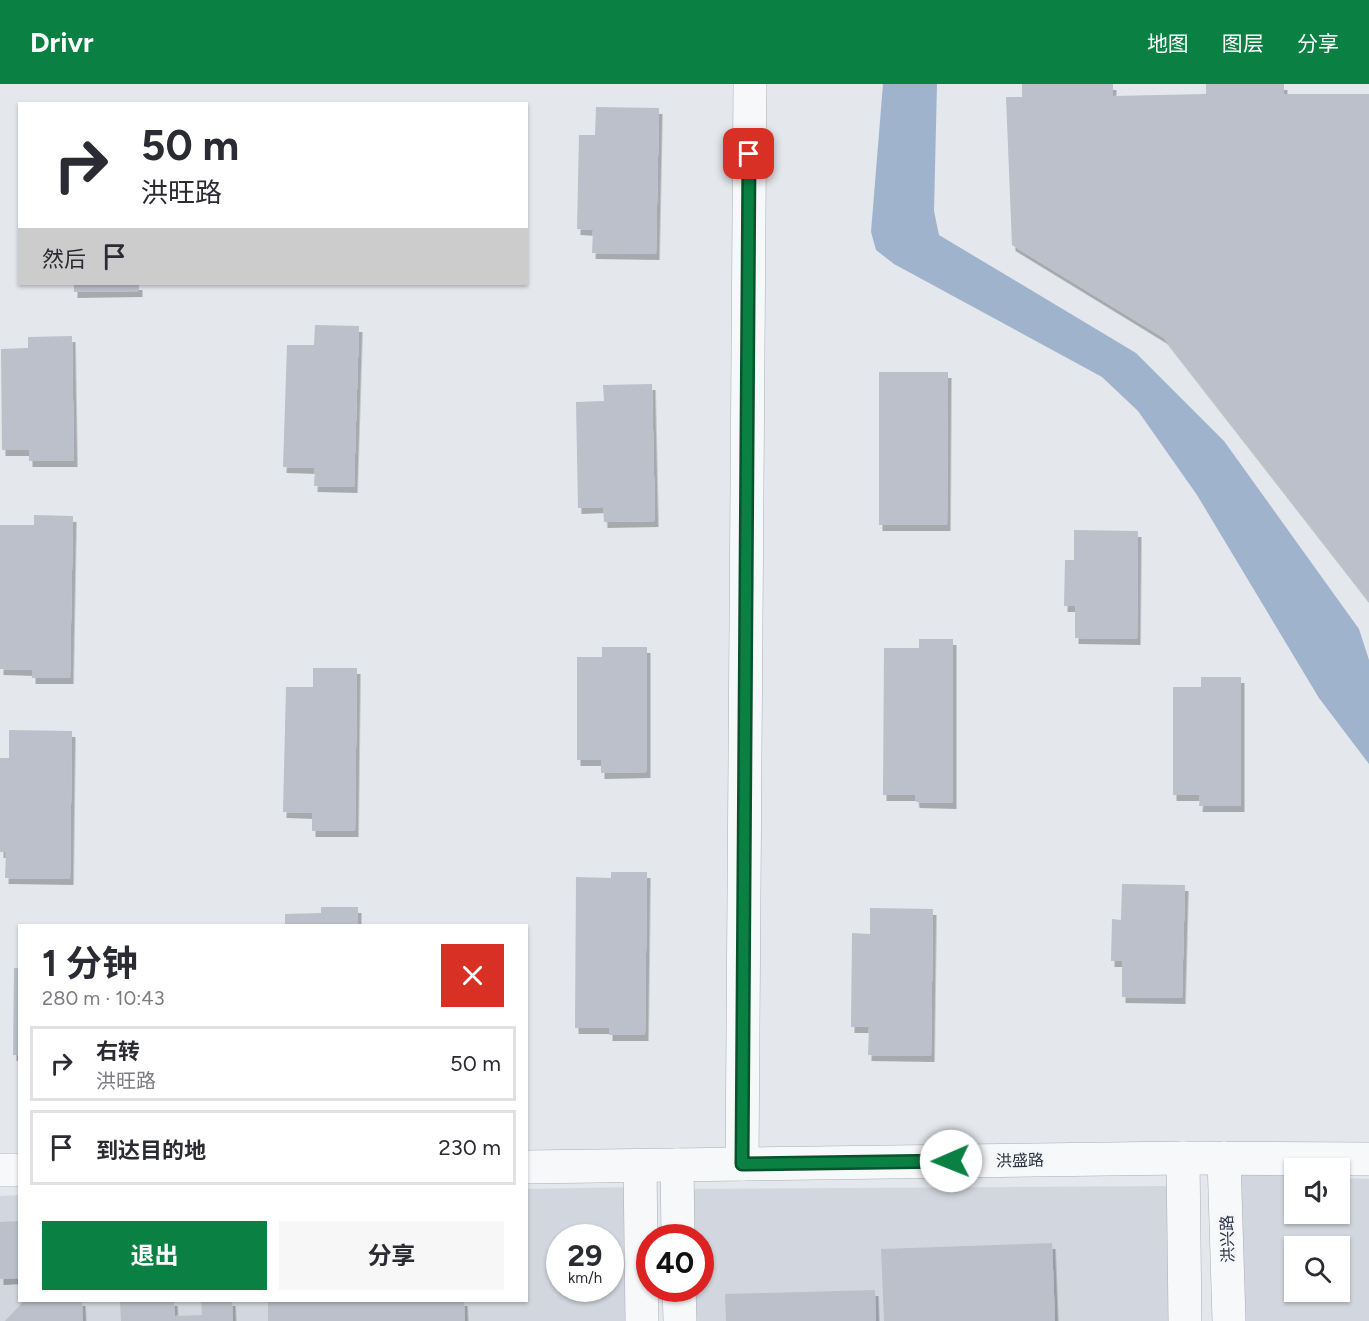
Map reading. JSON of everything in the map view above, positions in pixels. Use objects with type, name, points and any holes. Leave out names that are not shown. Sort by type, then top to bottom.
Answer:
[{"type":"street","points":[[742,1164],[750,84]]},
{"type":"street","points":[[1183,1158],[1185,1321]]},
{"type":"street","name":"洪盛路","points":[[528,1167],[1183,1158],[1369,1159]]},
{"type":"street","name":"洪兴路","points":[[1224,1158],[1229,1321]]},
{"type":"street","points":[[677,1165],[678,1224]]},
{"type":"street","points":[[640,1166],[642,1321]]},
{"type":"street","points":[[0,1170],[18,1170]]},
{"type":"street","points":[[679,1302],[680,1321]]},
{"type":"shaded area","points":[[1237,1174],[1284,1176],[1284,1224],[1350,1224],[1350,1178],[1369,1179],[1369,1321],[1242,1321]]},
{"type":"shaded area","points":[[1173,1186],[1175,1321],[689,1321],[688,1302],[714,1302],[714,1224],[687,1224],[686,1189]]},
{"type":"shaded area","points":[[635,1187],[635,1321],[0,1321],[0,1196],[18,1195],[18,1302],[528,1302],[528,1189]]},
{"type":"water","points":[[883,84],[937,84],[934,211],[939,235],[1136,353],[1224,441],[1359,629],[1369,660],[1369,764],[1319,698],[1197,495],[1138,411],[1102,377],[894,264],[876,250],[871,232]]},
{"type":"building","points":[[1022,84],[1113,84],[1113,96],[1206,94],[1206,84],[1284,84],[1284,94],[1369,94],[1369,601],[1164,338],[1012,245],[1006,97],[1022,97]]},
{"type":"building","points":[[596,107],[659,108],[656,254],[592,253],[593,230],[577,229],[579,135],[595,135]]},
{"type":"building","points":[[74,285],[139,285],[139,291],[74,292]]},
{"type":"building","points":[[315,325],[359,326],[354,487],[314,486],[315,468],[283,467],[287,345],[314,345]]},
{"type":"building","points":[[72,336],[74,461],[29,461],[29,450],[2,450],[1,349],[28,348],[28,337]]},
{"type":"building","points":[[879,372],[948,372],[947,525],[879,525]]},
{"type":"building","points":[[652,384],[655,521],[604,522],[603,507],[578,508],[576,402],[604,401],[603,385]]},
{"type":"building","points":[[34,515],[73,516],[70,678],[32,678],[32,670],[0,669],[0,525],[34,525]]},
{"type":"building","points":[[1074,530],[1138,531],[1137,639],[1075,638],[1075,606],[1064,606],[1065,560],[1074,560]]},
{"type":"building","points":[[919,639],[953,639],[953,803],[916,802],[915,795],[883,795],[884,648],[919,648]]},
{"type":"building","points":[[602,647],[647,647],[647,772],[601,773],[601,760],[577,760],[577,657],[602,657]]},
{"type":"building","points":[[313,668],[357,668],[355,831],[312,831],[312,813],[283,812],[286,687],[313,687]]},
{"type":"building","points":[[1201,677],[1241,677],[1241,806],[1199,806],[1200,795],[1173,795],[1173,687],[1201,687]]},
{"type":"building","points":[[9,730],[72,731],[70,879],[5,878],[6,852],[0,852],[0,758],[9,758]]},
{"type":"building","points":[[611,872],[647,872],[645,1035],[609,1035],[609,1028],[575,1028],[576,877],[611,878]]},
{"type":"building","points":[[1122,884],[1185,885],[1182,998],[1122,997],[1122,961],[1111,961],[1112,919],[1121,920]]},
{"type":"building","points":[[321,907],[358,907],[358,924],[285,924],[285,914],[321,913]]},
{"type":"building","points":[[870,908],[933,909],[931,1056],[868,1055],[869,1027],[851,1027],[852,933],[870,934]]},
{"type":"building","points":[[14,968],[18,968],[18,1055],[13,1055]]},
{"type":"building","points":[[18,1221],[18,1278],[0,1279],[0,1222]]},
{"type":"building","points":[[1052,1243],[1055,1321],[884,1321],[881,1249]]},
{"type":"building","points":[[875,1290],[876,1321],[726,1321],[725,1294]]},
{"type":"building","points":[[23,1302],[82,1302],[83,1321],[5,1321]]},
{"type":"building","points":[[120,1302],[174,1302],[175,1316],[202,1315],[201,1302],[232,1302],[233,1321],[121,1321]]},
{"type":"building","points":[[268,1302],[464,1302],[465,1321],[268,1321]]},
{"type":"route","points":[[749,154],[742,1164],[951,1161]]}]
